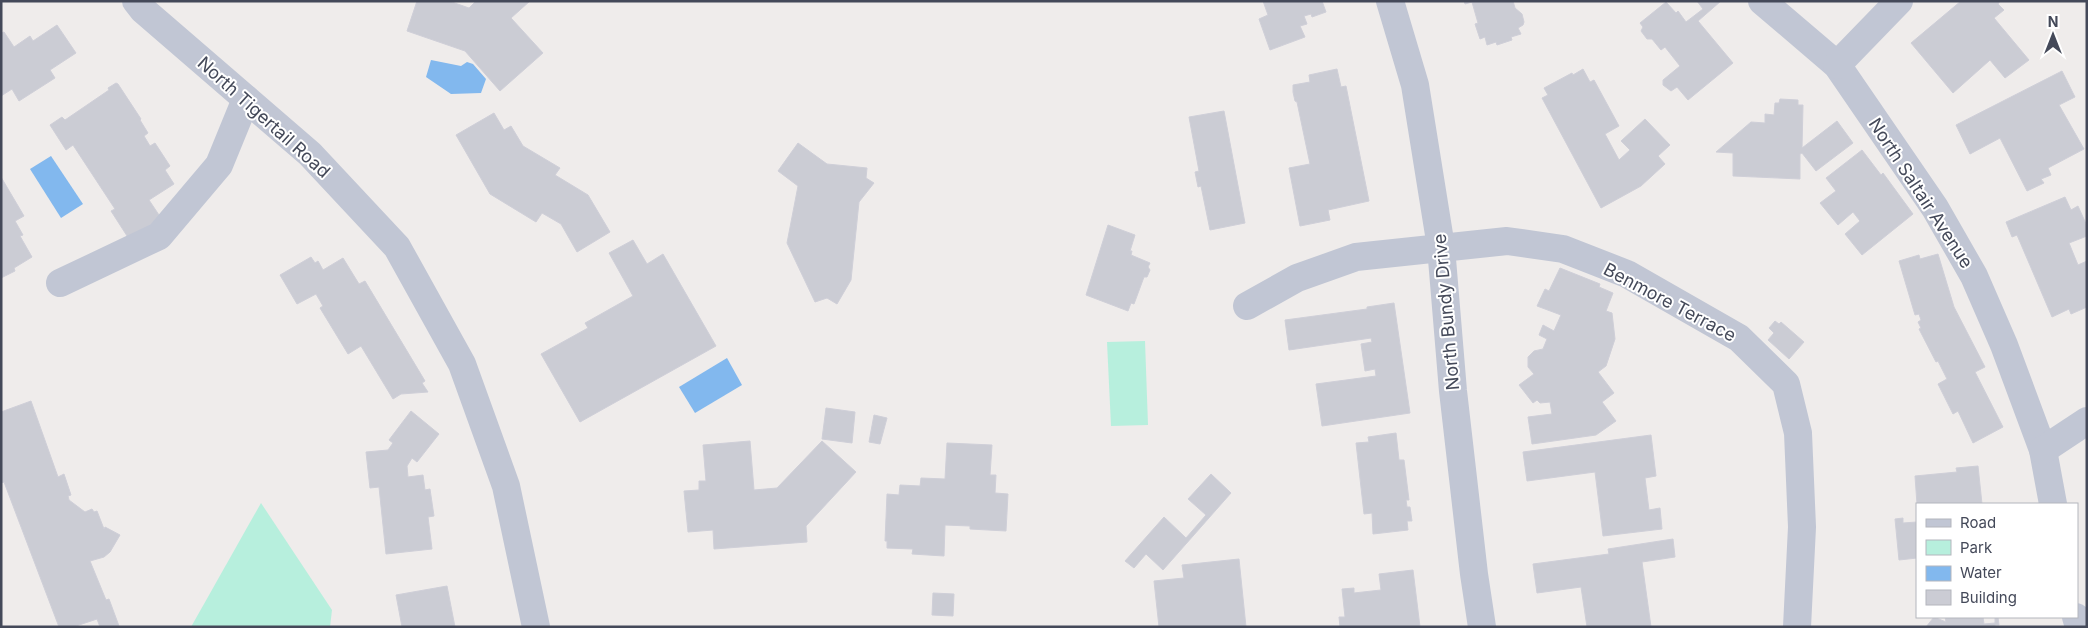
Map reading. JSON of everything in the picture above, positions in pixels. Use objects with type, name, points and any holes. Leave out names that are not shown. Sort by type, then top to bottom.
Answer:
[{"type":"street","name":"North Tigertail Road","points":[[136,1],[310,154],[397,247],[462,364],[506,486],[536,627]]},
{"type":"street","name":"North Bundy Drive","points":[[1390,1],[1415,84],[1441,247],[1453,390],[1474,574],[1482,627]]},
{"type":"street","name":"North Saltair Avenue","points":[[1762,1],[1837,65],[1936,208],[1974,276],[2004,345],[2043,450],[2053,503]]},
{"type":"street","points":[[1837,65],[1899,1]]},
{"type":"street","points":[[60,284],[159,236],[219,165],[246,99]]},
{"type":"street","name":"Benmore Terrace","points":[[1247,306],[1297,278],[1356,257],[1507,241],[1563,249],[1627,274],[1739,338],[1786,384],[1798,433],[1802,518],[1797,627]]},
{"type":"street","points":[[2043,450],[2087,421]]},
{"type":"green space","points":[[1145,341],[1148,425],[1111,426],[1107,342]]},
{"type":"green space","points":[[261,503],[332,610],[330,627],[191,627]]},
{"type":"water","points":[[431,60],[461,66],[467,62],[473,64],[486,79],[481,93],[451,94],[426,77]]},
{"type":"water","points":[[51,156],[83,204],[61,218],[30,169]]},
{"type":"water","points":[[727,358],[742,385],[695,413],[679,387]]},
{"type":"building","points":[[417,1],[449,1],[469,8],[476,1],[530,1],[511,18],[543,53],[500,91],[465,51],[407,31]]},
{"type":"building","points":[[1263,1],[1322,1],[1326,12],[1312,17],[1311,14],[1304,16],[1307,24],[1300,26],[1305,37],[1270,50],[1259,19],[1268,15]]},
{"type":"building","points":[[1464,1],[1513,1],[1515,8],[1522,14],[1524,22],[1518,28],[1521,34],[1511,37],[1512,40],[1497,45],[1496,42],[1487,45],[1485,37],[1480,39],[1475,24],[1478,23],[1472,2],[1465,4]]},
{"type":"building","points":[[1697,1],[1721,1],[1698,21],[1733,63],[1688,100],[1677,87],[1671,91],[1663,85],[1663,80],[1680,66],[1665,47],[1661,50],[1652,39],[1647,39],[1641,31],[1643,27],[1640,23],[1666,2],[1676,13],[1678,11],[1686,22],[1703,9]]},
{"type":"building","points":[[1961,1],[2000,1],[1998,4],[2004,10],[1994,18],[2029,60],[2005,78],[1990,60],[1953,93],[1911,43]]},
{"type":"building","points":[[57,25],[76,53],[50,70],[55,78],[19,101],[12,89],[1,96],[1,33],[4,32],[14,47],[30,36],[33,41]]},
{"type":"building","points":[[1337,69],[1341,87],[1346,86],[1369,201],[1328,210],[1330,220],[1300,226],[1289,168],[1310,164],[1293,85],[1310,82],[1309,75]]},
{"type":"building","points":[[1583,69],[1590,82],[1594,80],[1619,126],[1605,134],[1619,160],[1630,150],[1621,141],[1645,119],[1670,145],[1658,156],[1665,164],[1641,186],[1601,208],[1542,98],[1548,95],[1544,88]]},
{"type":"building","points":[[2062,71],[2075,97],[2059,105],[2084,149],[2048,168],[2051,175],[2041,179],[2044,183],[2027,191],[2000,138],[1970,154],[1956,125]]},
{"type":"building","points":[[116,83],[141,119],[148,133],[144,136],[150,146],[155,143],[170,166],[165,170],[174,184],[149,200],[161,218],[129,239],[111,211],[115,209],[73,145],[66,150],[50,125],[62,117],[65,120],[109,90],[108,88]]},
{"type":"building","points":[[1780,99],[1798,100],[1798,105],[1803,105],[1802,148],[1837,121],[1853,143],[1816,171],[1802,153],[1800,154],[1800,179],[1733,176],[1733,153],[1716,152],[1751,122],[1765,123],[1765,114],[1774,115],[1775,103],[1779,103]]},
{"type":"building","points":[[1224,111],[1245,223],[1210,230],[1201,186],[1198,187],[1195,172],[1199,171],[1189,117]]},
{"type":"building","points":[[494,113],[504,130],[511,126],[523,146],[560,168],[555,175],[588,195],[610,232],[577,252],[561,224],[542,213],[536,222],[490,194],[456,135]]},
{"type":"building","points":[[798,143],[827,164],[867,168],[866,178],[874,183],[859,202],[851,280],[837,304],[827,298],[815,302],[787,243],[798,186],[778,171]]},
{"type":"building","points":[[1862,150],[1881,175],[1883,173],[1913,214],[1862,255],[1845,234],[1860,221],[1853,212],[1838,225],[1820,203],[1836,191],[1826,178]]},
{"type":"building","points":[[1,177],[24,216],[15,221],[23,235],[20,236],[32,257],[14,268],[15,271],[1,278]]},
{"type":"building","points":[[2065,197],[2071,210],[2078,206],[2087,226],[2087,236],[2069,243],[2078,265],[2087,261],[2087,307],[2071,314],[2069,309],[2052,317],[2017,235],[2012,237],[2006,222]]},
{"type":"building","points":[[1108,225],[1135,235],[1130,251],[1132,251],[1131,255],[1150,263],[1147,277],[1144,277],[1134,304],[1131,303],[1128,311],[1086,295]]},
{"type":"building","points":[[633,240],[647,264],[663,254],[716,346],[580,422],[541,354],[588,328],[585,323],[633,296],[609,253]]},
{"type":"building","points":[[1938,254],[1954,307],[1985,367],[1975,372],[2003,427],[1973,443],[1958,411],[1953,414],[1938,384],[1947,379],[1919,329],[1921,328],[1918,322],[1921,320],[1919,314],[1915,315],[1899,261],[1919,255],[1920,259]]},
{"type":"building","points":[[311,257],[315,263],[318,261],[323,270],[343,258],[359,284],[365,281],[425,381],[422,383],[428,392],[401,394],[393,399],[361,346],[348,354],[320,308],[323,306],[316,294],[297,304],[280,275]]},
{"type":"building","points":[[1560,268],[1600,284],[1599,287],[1613,293],[1606,311],[1612,313],[1615,339],[1606,366],[1598,372],[1614,393],[1602,402],[1616,421],[1596,435],[1532,444],[1528,417],[1552,414],[1550,402],[1540,403],[1537,400],[1533,403],[1519,385],[1534,374],[1528,367],[1528,357],[1534,351],[1543,349],[1547,339],[1539,335],[1543,325],[1554,331],[1561,315],[1537,306],[1545,289],[1549,291]]},
{"type":"building","points":[[1394,303],[1410,413],[1322,426],[1316,384],[1376,376],[1375,369],[1365,371],[1361,344],[1372,342],[1371,338],[1289,350],[1285,320],[1367,309],[1367,307]]},
{"type":"building","points":[[1775,321],[1779,324],[1781,322],[1804,342],[1789,359],[1768,340],[1774,333],[1769,328]]},
{"type":"building","points":[[31,401],[58,477],[64,474],[71,495],[68,496],[69,500],[85,512],[92,509],[94,512],[97,511],[104,529],[105,527],[120,535],[110,552],[104,557],[90,561],[106,600],[109,599],[119,626],[100,627],[97,619],[73,627],[59,627],[4,482],[1,483],[1,412]]},
{"type":"building","points":[[826,408],[855,412],[852,443],[822,439]]},
{"type":"building","points":[[411,411],[439,434],[417,462],[412,458],[407,466],[408,477],[423,475],[425,490],[430,489],[434,516],[428,517],[432,549],[386,554],[379,487],[370,488],[366,452],[388,450],[393,443],[389,440]]},
{"type":"building","points":[[874,415],[887,418],[880,444],[869,442]]},
{"type":"building","points":[[1396,433],[1399,460],[1404,460],[1409,500],[1406,500],[1407,507],[1410,507],[1412,521],[1407,521],[1408,530],[1373,534],[1372,513],[1364,514],[1356,443],[1369,442],[1368,437]]},
{"type":"building","points":[[1651,435],[1656,476],[1645,478],[1649,510],[1660,508],[1662,529],[1603,536],[1595,472],[1527,481],[1523,452]]},
{"type":"building","points":[[750,441],[754,490],[777,488],[822,441],[856,472],[806,526],[807,542],[714,549],[713,530],[688,532],[684,491],[699,490],[699,481],[706,481],[703,445]]},
{"type":"building","points":[[947,443],[992,445],[990,475],[996,475],[995,493],[1008,494],[1006,531],[970,529],[970,526],[945,525],[944,556],[912,554],[913,549],[887,548],[887,541],[885,541],[887,494],[899,495],[900,485],[920,486],[921,478],[945,479]]},
{"type":"building","points":[[1978,466],[1982,503],[1917,503],[1915,476],[1957,472],[1956,468]]},
{"type":"building","points":[[1211,474],[1231,493],[1163,570],[1146,554],[1134,568],[1125,561],[1164,517],[1186,538],[1206,515],[1188,499]]},
{"type":"building","points":[[1903,518],[1903,523],[1916,522],[1916,558],[1899,560],[1895,519]]},
{"type":"building","points":[[1673,539],[1675,557],[1642,562],[1651,627],[1587,627],[1581,587],[1537,593],[1533,564],[1609,554],[1608,549]]},
{"type":"building","points":[[1239,559],[1246,627],[1159,627],[1154,581],[1184,578],[1182,565]]},
{"type":"building","points":[[1413,570],[1420,627],[1340,627],[1339,617],[1345,617],[1342,589],[1354,588],[1354,593],[1381,590],[1379,574]]},
{"type":"building","points":[[447,586],[455,627],[402,627],[396,595]]},
{"type":"building","points":[[933,593],[954,594],[953,616],[932,615]]},
{"type":"building","points":[[1933,618],[1946,622],[1945,618],[1983,618],[1984,624],[1995,623],[1995,618],[1998,618],[1999,625],[1995,625],[1995,627],[1926,627]]}]
